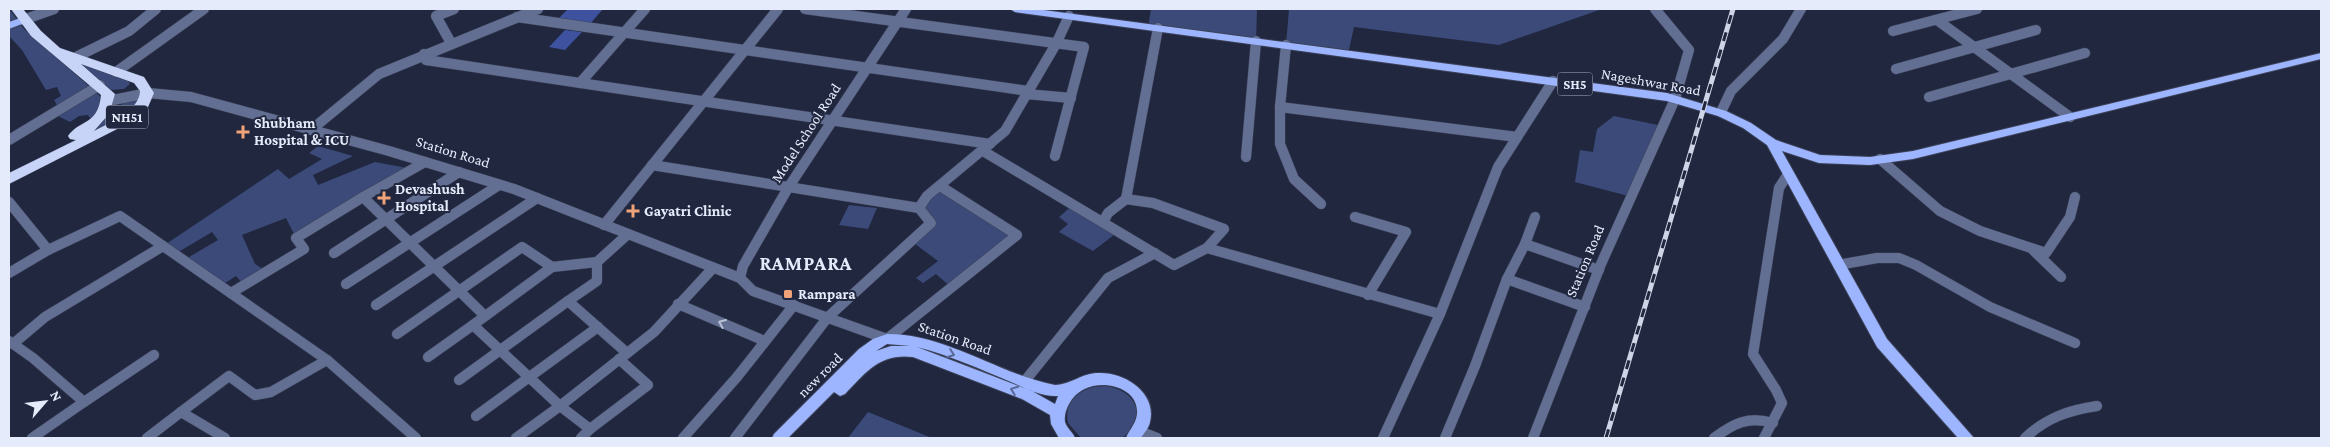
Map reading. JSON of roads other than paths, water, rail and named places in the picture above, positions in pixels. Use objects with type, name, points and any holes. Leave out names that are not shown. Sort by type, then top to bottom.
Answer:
[{"type":"highway","name":"NH51","points":[[9,171],[84,131],[103,116],[108,101],[108,94],[100,85],[38,36],[20,14]]},
{"type":"highway","name":"NH51","points":[[9,179],[121,121],[143,104],[148,93],[139,80],[58,51]]},
{"type":"main road","name":"Nageshwar Road","points":[[1015,9],[1553,81],[1676,99],[1721,112],[1752,128],[1772,143],[1882,343],[1967,438]]},
{"type":"main road","points":[[9,26],[20,14]]},
{"type":"main road","points":[[1772,143],[1819,159],[1880,159],[1913,155],[2321,56]]},
{"type":"main road","name":"Station Road","points":[[887,339],[900,338],[933,347],[1024,382],[1055,391],[1070,390],[1081,383],[1094,380],[1108,379],[1127,385],[1140,398],[1145,409],[1144,420],[1136,435]]},
{"type":"main road","name":"new road","points":[[779,438],[864,353],[887,339]]},
{"type":"main road","points":[[900,348],[1027,395],[1057,412]]},
{"type":"main road","name":"new road","points":[[792,438],[872,360],[886,352],[900,348]]},
{"type":"main road","points":[[1068,438],[1058,424],[1057,412],[1070,390]]},
{"type":"street","points":[[20,14],[54,9]]},
{"type":"street","points":[[76,57],[121,37],[146,20],[156,9]]},
{"type":"street","points":[[116,72],[204,9]]},
{"type":"street","points":[[451,42],[436,16],[454,9]]},
{"type":"street","points":[[312,130],[379,74],[451,42],[538,9]]},
{"type":"street","points":[[580,83],[646,9]]},
{"type":"street","points":[[604,225],[778,9]]},
{"type":"street","points":[[806,9],[1084,47],[1055,156]]},
{"type":"street","name":"Model School Road","points":[[740,278],[743,266],[788,188],[906,9]]},
{"type":"street","name":"Station Road","points":[[1533,438],[1599,270],[1676,99],[1689,50],[1655,9]]},
{"type":"street","points":[[1721,112],[1724,101],[1732,90],[1784,38],[1801,9]]},
{"type":"street","points":[[1893,31],[1977,9]]},
{"type":"street","points":[[919,208],[927,196],[1005,132],[1056,44],[1069,16]]},
{"type":"street","points":[[517,17],[746,48],[866,68],[1071,98]]},
{"type":"street","points":[[1937,20],[2070,117]]},
{"type":"street","points":[[1103,222],[1108,213],[1126,199],[1158,28]]},
{"type":"street","points":[[1896,69],[2036,30]]},
{"type":"street","points":[[1246,157],[1256,41]]},
{"type":"street","points":[[1286,45],[1280,106],[1280,144],[1294,179],[1321,204]]},
{"type":"street","points":[[1929,97],[2085,53]]},
{"type":"street","points":[[424,54],[426,60],[832,120],[987,147],[1103,222],[1174,265],[1207,248],[1224,229],[1153,203],[1126,199]]},
{"type":"street","points":[[1383,438],[1440,314],[1498,167],[1553,81]]},
{"type":"street","points":[[9,140],[100,85]]},
{"type":"street","name":"Station Road","points":[[108,101],[148,93],[191,96],[459,172],[537,198],[740,278],[753,291],[794,305]]},
{"type":"street","points":[[1280,106],[1517,137]]},
{"type":"street","points":[[1880,159],[1940,211],[1980,231],[2046,253],[2070,217],[2075,197]]},
{"type":"street","points":[[230,293],[304,249],[296,238],[425,162]]},
{"type":"street","points":[[652,165],[919,208],[931,222],[828,317],[734,438]]},
{"type":"street","points":[[334,253],[459,172]]},
{"type":"street","points":[[1764,438],[1782,403],[1778,390],[1753,354],[1779,188],[1788,174]]},
{"type":"street","points":[[346,284],[499,185]]},
{"type":"street","points":[[887,339],[1017,236],[940,186]]},
{"type":"street","points":[[363,197],[485,316]]},
{"type":"street","points":[[376,305],[537,198]]},
{"type":"street","points":[[9,202],[48,250]]},
{"type":"street","points":[[9,272],[48,250],[120,216],[327,360],[416,438]]},
{"type":"street","points":[[1355,217],[1406,232],[1368,294]]},
{"type":"street","points":[[1445,438],[1475,366],[1507,279],[1525,244],[1535,217]]},
{"type":"street","points":[[428,357],[552,267],[598,262],[628,234]]},
{"type":"street","points":[[1525,244],[1599,270]]},
{"type":"street","points":[[84,402],[11,342],[45,317],[163,246]]},
{"type":"street","points":[[397,334],[522,246],[552,267]]},
{"type":"street","points":[[2030,247],[2061,277]]},
{"type":"street","points":[[1207,248],[1440,314]]},
{"type":"street","points":[[1024,382],[1108,278],[1155,253]]},
{"type":"street","points":[[1838,264],[1890,257],[1899,258],[1925,270],[1962,293],[2012,318],[2075,343]]},
{"type":"street","points":[[459,380],[597,281],[598,262]]},
{"type":"street","points":[[516,438],[654,332],[713,268]]},
{"type":"street","points":[[1507,279],[1585,307]]},
{"type":"street","points":[[568,301],[598,326],[648,385],[581,438]]},
{"type":"street","points":[[678,304],[760,339],[764,344]]},
{"type":"street","points":[[683,438],[764,344],[794,305],[828,317]]},
{"type":"street","name":"Station Road","points":[[828,317],[887,339]]},
{"type":"street","points":[[472,325],[560,406],[590,429]]},
{"type":"street","points":[[476,416],[598,326]]},
{"type":"street","points":[[887,339],[900,348]]},
{"type":"street","points":[[872,360],[891,344],[887,339]]},
{"type":"street","points":[[32,438],[154,354]]},
{"type":"street","points":[[147,438],[229,376],[255,395],[271,392],[327,360]]},
{"type":"street","points":[[2025,438],[2048,419],[2069,410],[2097,406]]},
{"type":"street","points":[[180,412],[215,436]]},
{"type":"street","points":[[1714,438],[1732,425],[1748,419],[1758,418],[1773,423]]},
{"type":"street","name":"Station Road","points":[[1136,435],[1157,438]]},
{"type":"railway","points":[[1606,438],[1733,9]]},
{"type":"place","name":"Shubham Hospital & ICU","points":[[243,132]]},
{"type":"place","name":"Devashush Hospital","points":[[384,198]]},
{"type":"place","name":"Gayatri Clinic","points":[[633,211]]},
{"type":"place","name":"Rampara","points":[[788,294]]},
{"type":"district","name":"RAMPARA","points":[[806,263]]}]
